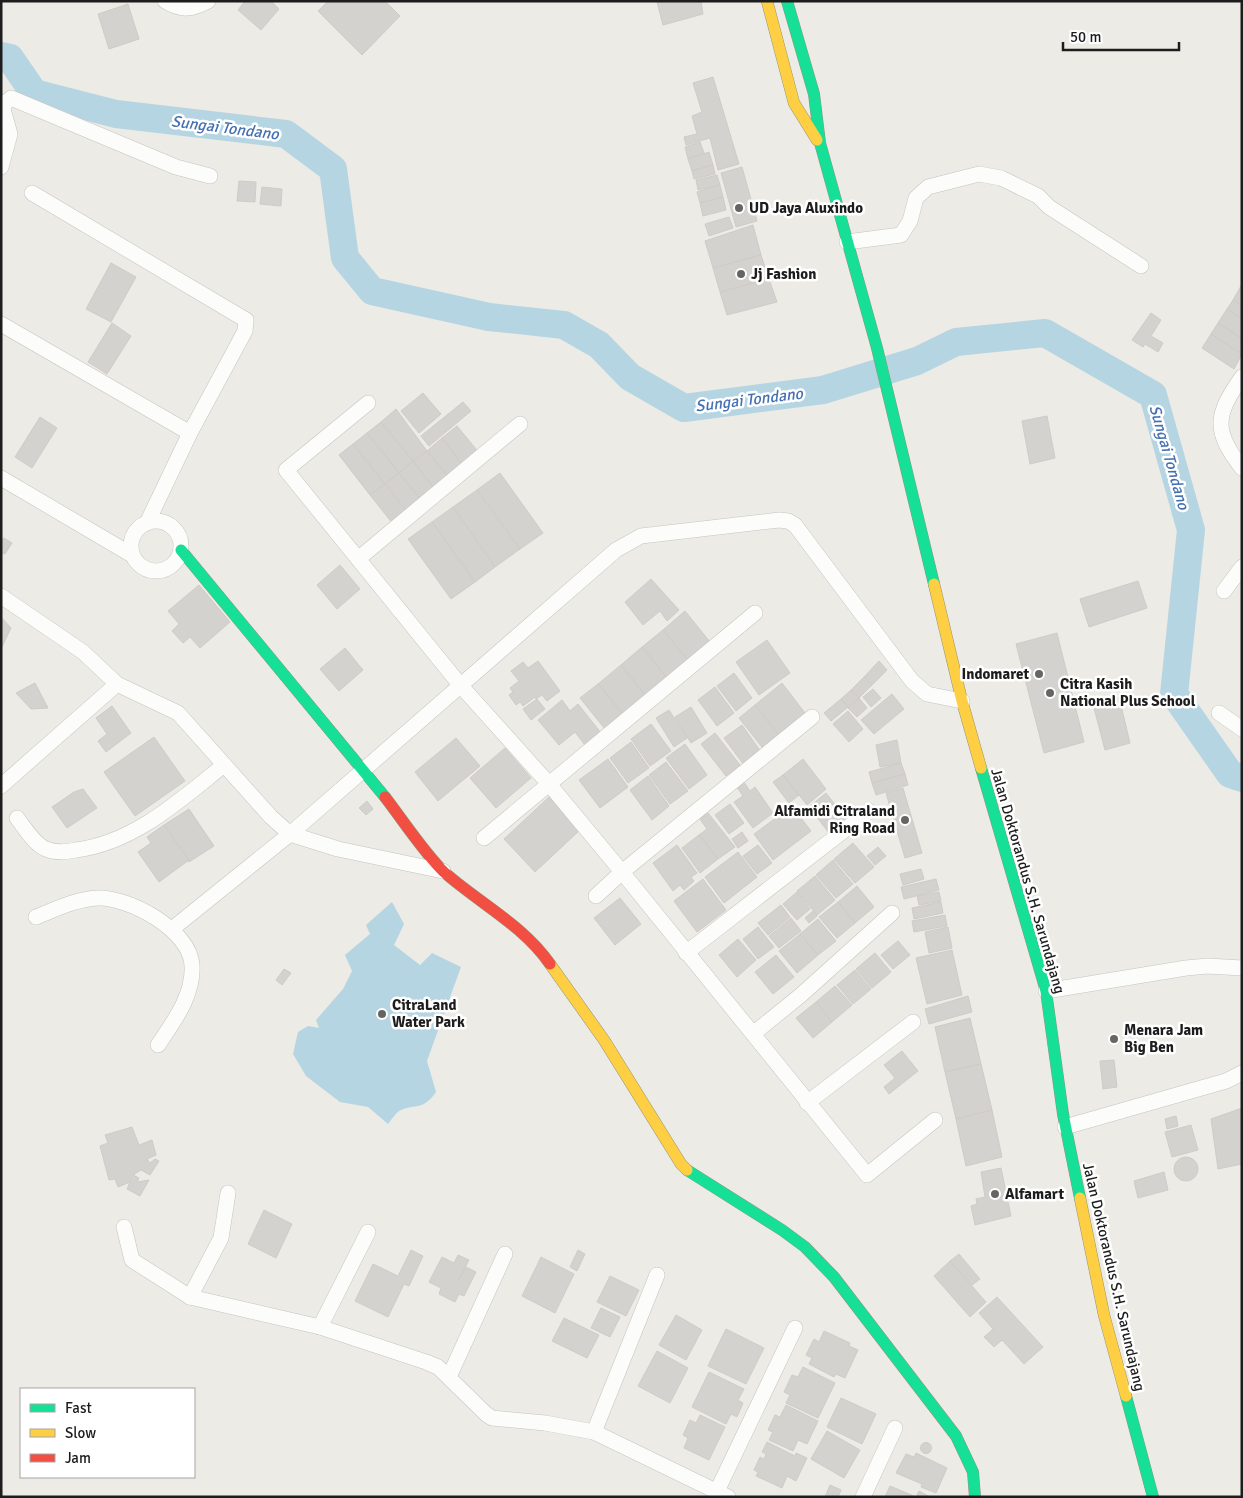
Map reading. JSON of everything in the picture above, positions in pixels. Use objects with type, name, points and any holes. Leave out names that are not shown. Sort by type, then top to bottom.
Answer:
[{"type":"main road","points":[[767,1],[794,102],[808,127],[820,143]]},
{"type":"main road","points":[[787,1],[814,94],[820,143],[847,242]]},
{"type":"main road","name":"Jalan Doktorandus S.H. Sarundajang","points":[[847,242],[877,348],[962,701],[1046,991],[1065,1127],[1104,1315],[1153,1497]]},
{"type":"main road","points":[[181,550],[363,769],[443,870],[521,932],[542,952],[604,1040],[681,1164],[692,1175],[782,1230],[805,1247],[834,1277],[956,1436],[974,1472],[975,1497]]},
{"type":"street","points":[[166,1],[177,8],[187,9],[208,1]]},
{"type":"street","points":[[1,166],[10,134],[3,109],[5,103],[11,98],[176,168],[210,176]]},
{"type":"street","points":[[847,242],[901,236],[910,221],[916,198],[928,186],[979,174],[1002,178],[1038,196],[1050,207],[1141,266]]},
{"type":"street","points":[[32,194],[246,320],[245,331],[190,433],[146,523]]},
{"type":"street","points":[[1,324],[190,433]]},
{"type":"street","points":[[1242,377],[1224,405],[1220,423],[1222,440],[1242,468]]},
{"type":"street","points":[[368,403],[286,470],[461,686],[549,784],[622,872],[686,953],[754,1033],[807,1103],[868,1175],[935,1120]]},
{"type":"street","points":[[358,559],[520,424]]},
{"type":"street","points":[[1,478],[132,555],[142,568],[158,572],[173,564],[181,550],[181,541],[172,526],[164,522],[146,523],[138,528],[133,536],[130,546],[132,555]]},
{"type":"street","points":[[172,929],[290,834],[629,541],[641,536],[779,520],[795,524],[919,688],[927,694],[962,701]]},
{"type":"street","points":[[1224,591],[1242,566]]},
{"type":"street","points":[[1,596],[83,652],[118,684],[178,713],[271,817],[290,834],[346,851],[443,870]]},
{"type":"street","points":[[484,838],[755,613]]},
{"type":"street","points":[[1,786],[118,684]]},
{"type":"street","points":[[1219,713],[1242,730]]},
{"type":"street","points":[[596,896],[622,872],[812,717]]},
{"type":"street","points":[[17,818],[42,847],[52,851],[80,850],[102,845],[128,835],[185,796],[224,765]]},
{"type":"street","points":[[686,953],[868,811]]},
{"type":"street","points":[[36,917],[80,900],[100,898],[117,900],[133,906],[172,929],[184,944],[192,964],[190,986],[181,1010],[158,1045]]},
{"type":"street","points":[[754,1033],[801,995],[892,913]]},
{"type":"street","points":[[1046,991],[1186,968],[1208,966],[1242,968]]},
{"type":"street","points":[[807,1103],[913,1022]]},
{"type":"street","points":[[1065,1127],[1226,1081],[1242,1073]]},
{"type":"street","points":[[190,1297],[221,1238],[228,1193]]},
{"type":"street","points":[[124,1227],[132,1260],[190,1297],[320,1326],[426,1362],[438,1367],[492,1418],[545,1423],[594,1432],[723,1494],[795,1328]]},
{"type":"street","points":[[320,1326],[368,1232]]},
{"type":"street","points":[[449,1377],[505,1254]]},
{"type":"street","points":[[594,1432],[657,1275]]},
{"type":"street","points":[[863,1497],[895,1428]]},
{"type":"water","name":"CitraLand Water Park","points":[[392,902],[404,924],[394,945],[420,965],[432,953],[461,967],[427,1061],[436,1092],[422,1105],[399,1111],[388,1124],[368,1107],[340,1102],[306,1076],[293,1054],[298,1032],[308,1026],[319,1028],[316,1020],[343,989],[352,971],[345,955],[370,934],[366,925]]},
{"type":"building","points":[[245,1],[271,1],[279,9],[261,30],[238,10]]},
{"type":"building","points":[[328,1],[385,1],[400,16],[362,55],[318,11]]},
{"type":"building","points":[[701,1],[703,14],[663,25],[657,2]]},
{"type":"building","points":[[128,4],[139,39],[109,49],[98,14]]},
{"type":"building","points":[[713,77],[739,164],[718,170],[710,138],[686,145],[684,137],[697,134],[692,116],[702,112],[693,83]]},
{"type":"building","points":[[700,142],[704,153],[688,159],[685,147]]},
{"type":"building","points":[[709,152],[713,165],[692,171],[688,159]]},
{"type":"building","points":[[713,165],[715,174],[694,179],[692,171]]},
{"type":"building","points":[[742,167],[757,221],[736,227],[721,173]]},
{"type":"building","points":[[717,175],[720,185],[698,190],[696,180]]},
{"type":"building","points":[[239,181],[256,182],[255,202],[237,201]]},
{"type":"building","points":[[720,185],[723,197],[700,203],[697,192]]},
{"type":"building","points":[[262,187],[282,189],[281,206],[260,204]]},
{"type":"building","points":[[723,197],[726,210],[703,216],[700,203]]},
{"type":"building","points":[[729,217],[733,228],[709,236],[705,224]]},
{"type":"building","points":[[753,225],[761,255],[713,268],[705,241]]},
{"type":"building","name":"Jj Fashion","points":[[761,255],[769,279],[720,292],[713,268]]},
{"type":"building","points":[[111,263],[136,277],[111,322],[86,309]]},
{"type":"building","points":[[769,279],[777,302],[727,315],[720,292]]},
{"type":"building","points":[[1242,286],[1242,306],[1233,300]]},
{"type":"building","points":[[1233,300],[1242,306],[1242,319],[1227,309]]},
{"type":"building","points":[[1227,309],[1242,319],[1242,339],[1218,323]]},
{"type":"building","points":[[1151,313],[1161,320],[1151,336],[1163,343],[1158,352],[1145,344],[1143,347],[1132,340]]},
{"type":"building","points":[[112,323],[131,336],[107,374],[88,362]]},
{"type":"building","points":[[1218,323],[1242,339],[1242,354],[1211,334]]},
{"type":"building","points":[[1211,334],[1242,354],[1234,369],[1202,348]]},
{"type":"building","points":[[423,393],[441,414],[419,433],[401,411]]},
{"type":"building","points":[[463,402],[471,411],[429,446],[421,436]]},
{"type":"building","points":[[396,409],[427,451],[413,461],[381,422]]},
{"type":"building","points":[[1047,416],[1055,458],[1030,464],[1022,421]]},
{"type":"building","points":[[40,417],[57,428],[32,468],[15,457]]},
{"type":"building","points":[[381,422],[413,461],[399,473],[367,433]]},
{"type":"building","points":[[457,426],[480,454],[464,467],[442,438]]},
{"type":"building","points":[[367,433],[399,473],[385,484],[353,444]]},
{"type":"building","points":[[442,438],[464,467],[450,479],[427,451]]},
{"type":"building","points":[[353,444],[385,484],[370,495],[339,455]]},
{"type":"building","points":[[427,451],[450,479],[435,490],[413,461]]},
{"type":"building","points":[[413,461],[435,490],[422,501],[399,473]]},
{"type":"building","points":[[399,473],[422,501],[408,513],[385,484]]},
{"type":"building","points":[[500,473],[543,533],[520,549],[477,490]]},
{"type":"building","points":[[385,484],[408,513],[393,524],[370,495]]},
{"type":"building","points":[[477,490],[520,549],[495,567],[453,507]]},
{"type":"building","points":[[453,507],[495,567],[475,582],[432,522]]},
{"type":"building","points":[[432,522],[475,582],[451,599],[408,539]]},
{"type":"building","points":[[4,538],[12,543],[5,554],[1,552],[1,541]]},
{"type":"building","points":[[340,565],[360,589],[337,609],[317,585]]},
{"type":"building","points":[[651,579],[679,610],[667,621],[660,611],[643,625],[625,602]]},
{"type":"building","points":[[1138,581],[1147,608],[1089,627],[1080,599]]},
{"type":"building","points":[[199,585],[230,622],[200,648],[190,637],[183,643],[172,631],[179,624],[168,611]]},
{"type":"building","points":[[685,611],[710,642],[688,660],[663,630]]},
{"type":"building","points":[[1,617],[11,628],[1,649]]},
{"type":"building","points":[[663,630],[688,660],[667,678],[642,647]]},
{"type":"building","name":"Citra Kasih National Plus School","points":[[1057,633],[1084,742],[1044,753],[1016,644]]},
{"type":"building","points":[[767,640],[790,673],[759,695],[736,662]]},
{"type":"building","points":[[642,647],[667,678],[645,695],[621,665]]},
{"type":"building","points":[[345,648],[363,670],[339,691],[320,669]]},
{"type":"building","points":[[538,661],[560,691],[547,701],[542,695],[536,699],[535,697],[523,706],[520,702],[516,705],[509,695],[513,692],[510,688],[519,681],[511,671],[523,662],[528,668]]},
{"type":"building","points":[[879,661],[887,670],[872,685],[864,677]]},
{"type":"building","points":[[621,665],[645,695],[623,714],[598,684]]},
{"type":"building","points":[[734,673],[752,698],[736,711],[717,686]]},
{"type":"building","points":[[864,677],[872,685],[859,698],[851,690]]},
{"type":"building","points":[[35,683],[48,708],[31,709],[16,693]]},
{"type":"building","points":[[782,683],[805,713],[778,734],[755,705]]},
{"type":"building","points":[[598,684],[623,714],[605,729],[580,698]]},
{"type":"building","points":[[715,687],[734,713],[717,726],[698,700]]},
{"type":"building","points":[[873,689],[881,698],[871,707],[863,697]]},
{"type":"building","points":[[851,690],[859,698],[848,708],[841,699]]},
{"type":"building","points":[[892,694],[904,709],[874,734],[861,720]]},
{"type":"building","points":[[1119,697],[1130,743],[1105,750],[1093,704]]},
{"type":"building","points":[[859,698],[867,708],[857,717],[848,708]]},
{"type":"building","points":[[537,699],[545,709],[531,720],[523,709]]},
{"type":"building","points":[[841,699],[848,707],[831,721],[824,713]]},
{"type":"building","points":[[562,700],[570,711],[578,704],[601,733],[585,745],[575,732],[559,745],[538,720]]},
{"type":"building","points":[[755,705],[778,734],[762,747],[739,718]]},
{"type":"building","points":[[112,706],[131,733],[106,752],[98,741],[107,734],[96,718]]},
{"type":"building","points":[[691,707],[707,733],[691,743],[675,717]]},
{"type":"building","points":[[669,710],[687,738],[674,747],[656,718]]},
{"type":"building","points":[[848,711],[863,729],[849,742],[833,724]]},
{"type":"building","points":[[651,724],[671,751],[650,766],[631,739]]},
{"type":"building","points":[[742,725],[761,752],[744,765],[724,738]]},
{"type":"building","points":[[715,733],[740,765],[726,776],[701,744]]},
{"type":"building","points":[[154,737],[185,781],[135,816],[104,772]]},
{"type":"building","points":[[456,738],[480,766],[438,801],[415,772]]},
{"type":"building","points":[[897,740],[901,763],[880,767],[876,745]]},
{"type":"building","points":[[631,742],[649,768],[628,783],[610,758]]},
{"type":"building","points":[[685,744],[707,775],[689,789],[666,758]]},
{"type":"building","points":[[505,748],[531,778],[496,808],[470,778]]},
{"type":"building","points":[[608,759],[628,787],[600,808],[579,780]]},
{"type":"building","points":[[803,759],[826,789],[807,805],[783,775]]},
{"type":"building","points":[[666,762],[688,791],[670,804],[649,775]]},
{"type":"building","points":[[901,763],[905,774],[872,783],[869,772]]},
{"type":"building","points":[[905,774],[908,785],[876,795],[872,783]]},
{"type":"building","points":[[783,775],[799,795],[789,803],[773,782]]},
{"type":"building","points":[[648,776],[669,806],[652,820],[630,790]]},
{"type":"building","points":[[743,781],[750,791],[755,787],[773,813],[753,828],[734,802],[743,796],[736,786]]},
{"type":"building","points":[[903,788],[922,853],[905,858],[886,793]]},
{"type":"building","points":[[83,789],[97,808],[67,828],[52,807],[74,792]]},
{"type":"building","points":[[826,793],[847,820],[829,833],[809,807]]},
{"type":"building","points":[[549,797],[580,830],[535,872],[504,839]]},
{"type":"building","points":[[367,801],[373,809],[366,815],[359,808]]},
{"type":"building","points":[[730,804],[744,823],[729,834],[715,815]]},
{"type":"building","points":[[792,806],[811,831],[773,860],[754,834]]},
{"type":"building","points":[[189,809],[214,846],[189,862],[164,825]]},
{"type":"building","points":[[708,813],[735,847],[718,859],[699,835],[707,829],[700,819]]},
{"type":"building","points":[[164,825],[189,860],[159,882],[138,852],[151,843],[147,837]]},
{"type":"building","points":[[742,832],[748,841],[738,848],[732,839]]},
{"type":"building","points":[[699,835],[718,859],[700,873],[682,848]]},
{"type":"building","points":[[853,843],[874,867],[855,883],[834,859]]},
{"type":"building","points":[[677,845],[697,873],[691,877],[694,881],[684,890],[680,885],[673,891],[653,863]]},
{"type":"building","points":[[758,845],[772,863],[757,874],[743,856]]},
{"type":"building","points":[[878,847],[886,856],[875,865],[867,856]]},
{"type":"building","points":[[738,852],[757,877],[724,903],[705,877]]},
{"type":"building","points":[[833,860],[853,884],[836,898],[816,875]]},
{"type":"building","points":[[921,869],[924,879],[903,885],[900,874]]},
{"type":"building","points":[[815,876],[835,900],[817,915],[797,891]]},
{"type":"building","points":[[703,879],[726,910],[697,932],[674,901]]},
{"type":"building","points":[[936,879],[939,890],[904,899],[901,887]]},
{"type":"building","points":[[857,886],[874,907],[855,923],[838,902]]},
{"type":"building","points":[[797,892],[810,909],[797,920],[783,904]]},
{"type":"building","points":[[939,892],[941,901],[919,905],[917,896]]},
{"type":"building","points":[[620,898],[641,924],[615,945],[594,918]]},
{"type":"building","points":[[838,902],[855,923],[837,938],[819,917]]},
{"type":"building","points":[[941,902],[943,913],[914,919],[912,908]]},
{"type":"building","points":[[781,905],[790,917],[768,935],[758,923]]},
{"type":"building","points":[[813,911],[817,916],[809,923],[805,918]]},
{"type":"building","points":[[945,915],[947,926],[914,932],[912,921]]},
{"type":"building","points":[[791,918],[801,931],[779,948],[769,936]]},
{"type":"building","points":[[818,919],[836,941],[818,955],[800,934]]},
{"type":"building","points":[[758,927],[774,947],[758,959],[743,939]]},
{"type":"building","points":[[948,927],[952,948],[929,953],[925,932]]},
{"type":"building","points":[[800,934],[818,955],[797,973],[779,951]]},
{"type":"building","points":[[738,939],[756,960],[737,977],[719,955]]},
{"type":"building","points":[[898,941],[910,955],[893,969],[881,955]]},
{"type":"building","points":[[952,950],[962,995],[927,1004],[916,958]]},
{"type":"building","points":[[875,953],[891,972],[872,988],[856,969]]},
{"type":"building","points":[[776,955],[794,977],[773,994],[755,972]]},
{"type":"building","points":[[284,969],[291,973],[282,985],[276,980]]},
{"type":"building","points":[[855,970],[871,989],[853,1004],[837,985]]},
{"type":"building","points":[[835,986],[852,1005],[832,1022],[816,1002]]},
{"type":"building","points":[[968,996],[972,1012],[929,1024],[925,1009]]},
{"type":"building","points":[[816,1002],[832,1022],[813,1038],[796,1018]]},
{"type":"building","points":[[970,1018],[981,1064],[945,1072],[935,1027]]},
{"type":"building","points":[[902,1051],[918,1071],[889,1094],[884,1087],[895,1078],[884,1065]]},
{"type":"building","points":[[1114,1060],[1117,1087],[1103,1089],[1100,1061]]},
{"type":"building","points":[[981,1064],[992,1110],[956,1119],[945,1072]]},
{"type":"building","points":[[1242,1108],[1242,1164],[1218,1169],[1211,1119]]},
{"type":"building","points":[[992,1110],[1002,1157],[966,1166],[956,1119]]},
{"type":"building","points":[[1176,1116],[1178,1126],[1167,1129],[1165,1119]]},
{"type":"building","points":[[1191,1125],[1198,1150],[1172,1157],[1165,1132]]},
{"type":"building","points":[[132,1127],[139,1145],[152,1140],[156,1155],[147,1159],[150,1163],[155,1159],[159,1161],[150,1175],[141,1170],[133,1175],[139,1178],[137,1182],[149,1180],[140,1196],[127,1189],[130,1182],[118,1187],[115,1179],[109,1180],[100,1146],[108,1143],[105,1135]]},
{"type":"building","points":[[1186,1157],[1191,1158],[1197,1164],[1197,1174],[1191,1180],[1186,1181],[1181,1180],[1175,1174],[1174,1169],[1175,1164],[1181,1158]]},
{"type":"building","name":"Alfamart","points":[[1001,1168],[1011,1216],[975,1225],[971,1206],[977,1204],[976,1199],[985,1197],[981,1172]]},
{"type":"building","points":[[1164,1172],[1168,1190],[1138,1198],[1134,1181]]},
{"type":"building","points":[[264,1210],[292,1224],[276,1258],[248,1244]]},
{"type":"building","points":[[411,1250],[423,1256],[409,1286],[404,1284],[388,1317],[355,1301],[373,1264],[398,1276]]},
{"type":"building","points":[[578,1250],[585,1254],[577,1271],[570,1267]]},
{"type":"building","points":[[959,1254],[980,1279],[971,1286],[950,1261]]},
{"type":"building","points":[[458,1255],[469,1260],[458,1281],[466,1267],[476,1272],[464,1296],[459,1294],[455,1302],[439,1294],[441,1288],[429,1282],[442,1257],[454,1263]]},
{"type":"building","points":[[541,1257],[574,1274],[555,1313],[522,1296]]},
{"type":"building","points":[[950,1261],[986,1302],[970,1317],[934,1276]]},
{"type":"building","points":[[610,1276],[639,1290],[626,1316],[597,1302]]},
{"type":"building","points":[[997,1297],[1043,1347],[1024,1364],[1002,1340],[994,1347],[984,1337],[993,1329],[979,1313]]},
{"type":"building","points":[[601,1308],[620,1317],[610,1337],[591,1328]]},
{"type":"building","points":[[676,1315],[702,1330],[686,1360],[659,1345]]},
{"type":"building","points":[[564,1318],[599,1335],[587,1358],[552,1341]]},
{"type":"building","points":[[726,1329],[764,1348],[746,1384],[708,1366]]},
{"type":"building","points":[[824,1331],[850,1343],[849,1346],[858,1350],[845,1378],[836,1374],[834,1377],[809,1364],[812,1358],[806,1355],[814,1339],[819,1342]]},
{"type":"building","points":[[657,1351],[688,1368],[670,1403],[638,1386]]},
{"type":"building","points":[[803,1367],[835,1383],[818,1418],[786,1403],[790,1395],[784,1392],[792,1375],[798,1377]]},
{"type":"building","points":[[709,1372],[744,1389],[738,1400],[743,1403],[737,1417],[731,1414],[726,1424],[692,1407]]},
{"type":"building","points":[[841,1398],[876,1414],[862,1444],[827,1427]]},
{"type":"building","points":[[786,1405],[818,1421],[807,1444],[798,1440],[793,1451],[769,1440],[773,1432],[768,1430],[775,1415],[780,1417]]},
{"type":"building","points":[[700,1415],[725,1427],[709,1460],[684,1448],[688,1438],[683,1435],[690,1420],[696,1423]]},
{"type":"building","points":[[827,1431],[860,1450],[844,1478],[811,1459]]},
{"type":"building","points":[[767,1442],[795,1456],[796,1453],[807,1458],[796,1481],[787,1476],[782,1488],[756,1476],[758,1472],[754,1470],[760,1457],[764,1459],[766,1454],[762,1452]]},
{"type":"building","points":[[924,1443],[928,1443],[931,1448],[930,1452],[924,1453],[921,1450],[921,1446]]},
{"type":"building","points":[[916,1453],[947,1468],[936,1493],[921,1487],[922,1484],[896,1473],[906,1454],[914,1457]]},
{"type":"building","points":[[830,1485],[841,1490],[838,1497],[825,1497]]},
{"type":"building","points":[[890,1486],[916,1497],[885,1497]]},
{"type":"building","points":[[919,1491],[930,1497],[916,1497]]},
{"type":"waterway","name":"Sungai Tondano","points":[[1,56],[10,58],[34,93],[116,114],[286,134],[333,169],[345,258],[372,291],[489,317],[564,325],[599,345],[630,377],[684,408],[823,390],[917,361],[956,342],[1045,333],[1153,395],[1191,530],[1174,694],[1230,774],[1242,778]]},
{"type":"traffic: fast","points":[[787,1],[814,94],[820,143],[877,348],[934,584]]},
{"type":"traffic: fast","points":[[181,550],[385,797]]},
{"type":"traffic: fast","points":[[981,768],[1046,991],[1063,1114],[1080,1198]]},
{"type":"traffic: fast","points":[[687,1170],[782,1230],[805,1247],[834,1277],[956,1436],[973,1472],[975,1497]]},
{"type":"traffic: fast","points":[[1126,1396],[1153,1497]]},
{"type":"traffic: slow","points":[[767,1],[794,103],[817,140]]},
{"type":"traffic: slow","points":[[934,584],[962,701],[981,768]]},
{"type":"traffic: slow","points":[[550,964],[604,1040],[681,1164],[687,1170]]},
{"type":"traffic: slow","points":[[1080,1198],[1104,1315],[1126,1396]]},
{"type":"traffic: jam","points":[[385,797],[437,865],[457,883],[514,926],[539,950],[550,964]]},
{"type":"place","name":"UD Jaya Aluxindo","points":[[739,208]]},
{"type":"place","name":"Jj Fashion","points":[[741,274]]},
{"type":"place","name":"Indomaret","points":[[1039,674]]},
{"type":"place","name":"Citra Kasih National Plus School","points":[[1050,693]]},
{"type":"place","name":"Alfamidi Citraland Ring Road","points":[[905,820]]},
{"type":"place","name":"CitraLand Water Park","points":[[382,1014]]},
{"type":"place","name":"Menara Jam Big Ben","points":[[1114,1039]]},
{"type":"place","name":"Alfamart","points":[[995,1194]]}]
